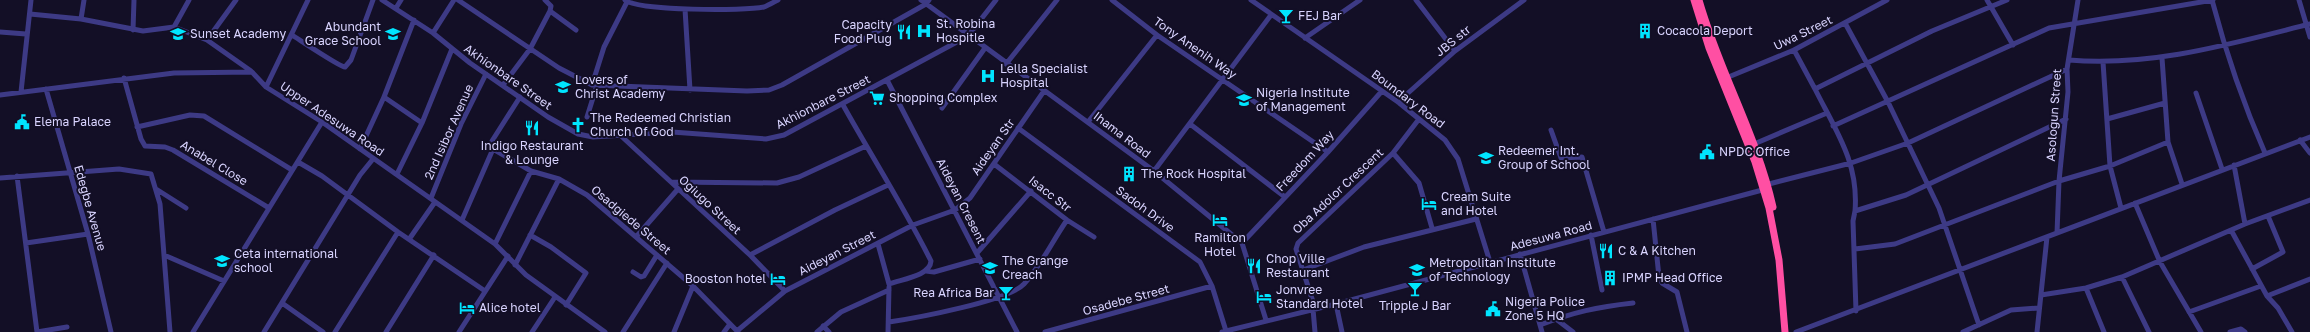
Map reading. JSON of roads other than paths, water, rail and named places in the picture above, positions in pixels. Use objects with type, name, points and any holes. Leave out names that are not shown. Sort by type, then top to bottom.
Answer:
[{"type":"highway","points":[[1694,0],[1709,48],[1766,187],[1779,260],[1786,332]]},
{"type":"highway","points":[[1699,0],[1726,78],[1754,144],[1766,187],[1781,250],[1790,332]]},
{"type":"street","points":[[21,92],[26,34],[31,0]]},
{"type":"street","points":[[81,19],[84,0]]},
{"type":"street","points":[[132,30],[134,0]]},
{"type":"street","points":[[30,14],[81,19],[143,31],[174,27],[189,0]]},
{"type":"street","points":[[207,40],[236,0]]},
{"type":"street","points":[[266,87],[308,0]]},
{"type":"street","points":[[292,35],[323,53],[340,66],[345,66],[351,60],[374,0]]},
{"type":"street","name":"Akhionbare Street","points":[[382,0],[433,33],[486,74],[562,126],[578,134],[593,137],[619,134],[672,132],[766,139],[784,135],[968,36]]},
{"type":"street","points":[[396,8],[401,0]]},
{"type":"street","points":[[433,33],[454,0]]},
{"type":"street","points":[[458,0],[559,68],[594,85],[690,90],[747,91],[775,88],[851,48],[928,2]]},
{"type":"street","points":[[503,85],[530,49],[550,11],[551,6],[545,0]]},
{"type":"street","points":[[587,116],[604,47],[627,1],[669,9],[685,9],[760,7],[778,0]]},
{"type":"street","name":"Ihama Road","points":[[921,0],[928,2],[968,36],[1154,171],[1242,243]]},
{"type":"street","points":[[968,36],[996,0]]},
{"type":"street","points":[[1006,64],[1057,0]]},
{"type":"street","name":"Tony Anenih Way","points":[[1112,0],[1157,35],[1328,152]]},
{"type":"street","name":"Boundary Road","points":[[1251,0],[1398,102],[1445,140],[1458,159],[1490,262]]},
{"type":"street","points":[[1305,38],[1360,0]]},
{"type":"street","name":"JBS str","points":[[1398,102],[1455,52],[1524,0]]},
{"type":"street","name":"Uwa Street","points":[[1726,78],[1794,50],[1887,0]]},
{"type":"street","points":[[1987,0],[2013,45]]},
{"type":"street","points":[[1815,89],[1932,30],[2007,0]]},
{"type":"street","name":"Asologun Street","points":[[2057,233],[2059,181],[2066,119],[2067,69],[2078,0]]},
{"type":"street","points":[[1833,126],[2049,28],[2074,22],[2151,12],[2212,0],[2224,46],[2244,105],[2264,153]]},
{"type":"street","points":[[2299,0],[2308,24],[2310,37]]},
{"type":"street","points":[[1418,1],[1455,52]]},
{"type":"street","points":[[685,9],[690,90]]},
{"type":"street","points":[[550,11],[576,30]]},
{"type":"street","points":[[1154,171],[1271,15]]},
{"type":"street","points":[[360,149],[384,97],[414,20]]},
{"type":"street","points":[[1845,23],[1888,102],[1928,182],[1946,226],[1979,324]]},
{"type":"street","points":[[2069,60],[2103,62],[2162,58],[2224,46],[2308,24]]},
{"type":"street","name":"Upper Adesuwa Road","points":[[174,27],[207,40],[252,72],[266,87],[322,122],[373,159],[397,174],[495,244],[515,264],[555,297],[598,330],[605,332]]},
{"type":"street","points":[[0,32],[26,34]]},
{"type":"street","points":[[1088,122],[1157,35]]},
{"type":"street","points":[[942,108],[985,48]]},
{"type":"street","points":[[397,174],[422,123],[452,49]]},
{"type":"street","points":[[1794,50],[1851,163],[1857,192],[1855,211],[1856,311]]},
{"type":"street","points":[[2162,58],[2168,142],[2182,184]]},
{"type":"street","points":[[2103,62],[2110,166],[2121,208]]},
{"type":"street","name":"Adesuwa Road","points":[[1224,331],[1336,304],[1591,235],[1653,220],[1851,163],[1908,143],[2067,69]]},
{"type":"street","points":[[0,95],[46,90],[124,78],[174,73],[252,72]]},
{"type":"street","name":"2nd Isibor Avenue","points":[[410,238],[433,200],[458,130],[486,74]]},
{"type":"street","name":"Anabel Close","points":[[124,78],[137,127],[145,146],[165,147],[173,150],[269,208]]},
{"type":"street","name":"Aideyan Cresent","points":[[887,80],[1000,296],[1017,332]]},
{"type":"street","name":"Edegbe Avenue","points":[[46,90],[88,234],[111,332]]},
{"type":"street","name":"Aideyan Str","points":[[955,210],[970,198],[1044,91]]},
{"type":"street","name":"Freedom Way","points":[[1242,243],[1328,152],[1382,91]]},
{"type":"street","points":[[2196,93],[2222,169]]},
{"type":"street","points":[[384,97],[422,123]]},
{"type":"street","points":[[462,220],[493,149],[492,141],[520,97]]},
{"type":"street","points":[[2107,120],[2165,103]]},
{"type":"street","points":[[843,104],[888,185],[913,225],[931,261],[926,271]]},
{"type":"street","points":[[1754,144],[1827,113]]},
{"type":"street","points":[[137,127],[190,115],[204,116],[292,170]]},
{"type":"street","name":"Oba Adolor Crescent","points":[[1315,332],[1314,309],[1296,249],[1298,243],[1393,153],[1419,119]]},
{"type":"street","points":[[1855,211],[1906,194],[1928,182],[2066,119]]},
{"type":"street","points":[[193,332],[322,122]]},
{"type":"street","points":[[1190,124],[1285,197]]},
{"type":"street","name":"Sadoh Drive","points":[[1018,128],[1200,262],[1212,286],[1224,331]]},
{"type":"street","points":[[1552,130],[1561,158],[1582,157],[1604,232]]},
{"type":"street","name":"Ogiugo Street","points":[[619,134],[750,255],[785,291]]},
{"type":"street","points":[[1796,332],[1856,311],[2182,184],[2310,137]]},
{"type":"street","points":[[2300,140],[2310,153]]},
{"type":"street","points":[[1855,249],[1895,244],[1946,226],[2059,181],[2110,166],[2168,142]]},
{"type":"street","points":[[671,182],[777,183],[799,177],[866,146]]},
{"type":"street","name":"Osadgiede Street","points":[[493,149],[531,171],[559,179],[587,195],[693,286],[738,331]]},
{"type":"street","points":[[1393,153],[1419,183],[1432,228]]},
{"type":"street","points":[[264,332],[360,175],[373,159]]},
{"type":"street","points":[[298,162],[348,195],[398,232],[410,238],[485,291]]},
{"type":"street","name":"Isacc Str","points":[[994,164],[1067,220],[1094,238]]},
{"type":"street","points":[[2234,165],[2245,224]]},
{"type":"street","points":[[0,178],[119,169],[150,173],[153,176],[160,204],[170,332]]},
{"type":"street","points":[[495,244],[531,171]]},
{"type":"street","points":[[16,176],[37,332],[67,327]]},
{"type":"street","points":[[515,264],[559,179]]},
{"type":"street","points":[[750,255],[835,210],[888,185]]},
{"type":"street","points":[[156,189],[186,208]]},
{"type":"street","points":[[636,237],[678,189]]},
{"type":"street","points":[[977,253],[1031,191]]},
{"type":"street","points":[[2041,296],[2086,288],[2122,277],[2160,262],[2245,224],[2309,201]]},
{"type":"street","points":[[2135,203],[2160,262],[2201,332]]},
{"type":"street","name":"Aideyan Street","points":[[738,331],[785,291],[828,267],[878,244],[913,225],[955,210]]},
{"type":"street","points":[[2252,269],[2282,254],[2283,252],[2268,216]]},
{"type":"street","points":[[1303,270],[1364,247],[1432,228],[1476,219]]},
{"type":"street","points":[[889,322],[933,315],[1012,292],[1024,284],[1067,220]]},
{"type":"street","points":[[1653,220],[1659,277],[1662,284],[1677,292],[1687,332]]},
{"type":"street","points":[[2231,230],[2261,286],[2267,296],[2278,308],[2292,332]]},
{"type":"street","points":[[334,332],[398,232]]},
{"type":"street","points":[[26,242],[88,234]]},
{"type":"street","points":[[530,235],[551,247],[586,273],[566,305]]},
{"type":"street","points":[[1591,235],[1602,290]]},
{"type":"street","points":[[2037,332],[2047,237]]},
{"type":"street","points":[[1242,243],[1266,320]]},
{"type":"street","points":[[878,244],[889,284],[888,332]]},
{"type":"street","points":[[1520,254],[1542,332]]},
{"type":"street","points":[[164,255],[224,281]]},
{"type":"street","points":[[386,332],[434,255]]},
{"type":"street","points":[[633,272],[641,277],[644,276],[658,255]]},
{"type":"street","points":[[458,332],[508,256]]},
{"type":"street","points":[[889,284],[926,271],[934,272],[980,259]]},
{"type":"street","points":[[623,332],[667,263]]},
{"type":"street","points":[[2122,277],[2149,332]]},
{"type":"street","points":[[2267,296],[2310,279]]},
{"type":"street","points":[[674,332],[693,286]]},
{"type":"street","name":"Osadebe Street","points":[[1045,332],[1212,286]]},
{"type":"street","points":[[2189,312],[2261,286]]},
{"type":"street","points":[[2086,288],[2104,332]]},
{"type":"street","points":[[817,332],[840,312],[889,290]]},
{"type":"street","points":[[532,332],[555,297]]},
{"type":"street","points":[[282,303],[314,330],[323,332]]},
{"type":"street","points":[[1540,326],[1569,314],[1600,306],[1633,303]]},
{"type":"street","points":[[1336,304],[1342,332]]},
{"type":"street","points":[[1963,332],[2011,310],[2039,308]]},
{"type":"street","points":[[1556,319],[1573,332]]},
{"type":"street","points":[[724,332],[730,324]]},
{"type":"street","points":[[823,326],[829,332]]},
{"type":"street","points":[[2230,332],[2241,329],[2245,332]]},
{"type":"place","name":"FEJ Bar","points":[[1286,16]]},
{"type":"place","name":"St. Robina Hospitle","points":[[924,31]]},
{"type":"place","name":"Cocacola Deport","points":[[1645,31]]},
{"type":"place","name":"Capacity Food Plug","points":[[904,32]]},
{"type":"place","name":"Sunset Academy","points":[[178,34]]},
{"type":"place","name":"Abundant Grace School","points":[[393,34]]},
{"type":"place","name":"Lella Specialist Hospital","points":[[988,76]]},
{"type":"place","name":"Lovers of Christ Academy","points":[[563,87]]},
{"type":"place","name":"Shopping Complex","points":[[877,98]]},
{"type":"place","name":"Nigeria Institute of Management","points":[[1244,100]]},
{"type":"place","name":"Elema Palace","points":[[22,122]]},
{"type":"place","name":"The Redeemed Christian Church Of God","points":[[578,125]]},
{"type":"place","name":"Indigo Restaurant & Lounge","points":[[532,128]]},
{"type":"place","name":"NPDC Office","points":[[1707,152]]},
{"type":"place","name":"Redeemer Int. Group of School","points":[[1486,158]]},
{"type":"place","name":"The Rock Hospital","points":[[1129,174]]},
{"type":"place","name":"Cream Suite and Hotel","points":[[1429,204]]},
{"type":"place","name":"Ramilton Hotel","points":[[1220,220]]},
{"type":"place","name":"C & A Kitchen","points":[[1606,251]]},
{"type":"place","name":"Ceta international school","points":[[222,261]]},
{"type":"place","name":"Chop Ville Restaurant","points":[[1254,266]]},
{"type":"place","name":"The Grange Creach","points":[[990,268]]},
{"type":"place","name":"Metropolitan Institute of Technology","points":[[1417,270]]},
{"type":"place","name":"IPMP Head Office","points":[[1610,278]]},
{"type":"place","name":"Booston hotel","points":[[778,279]]},
{"type":"place","name":"Tripple J Bar","points":[[1415,289]]},
{"type":"place","name":"Rea Africa Bar","points":[[1006,293]]},
{"type":"place","name":"Jonvree Standard Hotel","points":[[1264,297]]},
{"type":"place","name":"Alice hotel","points":[[467,308]]},
{"type":"place","name":"Nigeria Police Zone 5 HQ","points":[[1493,309]]}]
